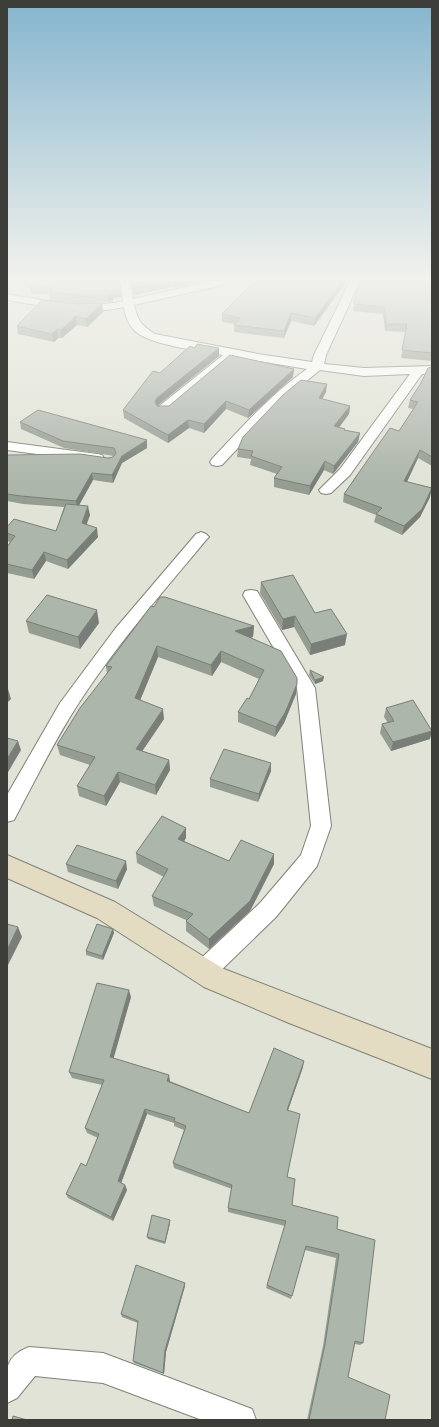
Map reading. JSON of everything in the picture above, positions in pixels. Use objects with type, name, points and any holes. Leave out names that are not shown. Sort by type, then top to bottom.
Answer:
[{"type":"street","points":[[203,348],[317,367],[364,372],[426,370]]},
{"type":"street","points":[[218,462],[269,404],[295,381],[317,367],[324,348]]},
{"type":"street","points":[[163,410],[232,353]]},
{"type":"street","points":[[326,490],[345,472],[426,370]]},
{"type":"street","points":[[7,446],[109,460]]},
{"type":"street","points":[[7,814],[76,693],[142,606],[201,537]]},
{"type":"street","points":[[204,971],[268,910],[310,860],[321,826],[306,688],[251,595]]},
{"type":"street","points":[[7,866],[106,910],[214,978],[289,1009],[432,1064]]},
{"type":"street","points":[[7,1388],[29,1361],[103,1368],[240,1420]]},
{"type":"building","points":[[188,348],[219,348],[157,398],[155,402],[157,406],[169,406],[230,355],[294,369],[249,410],[226,401],[204,424],[188,420],[168,435],[123,410],[153,371],[160,373]]},
{"type":"building","points":[[402,348],[432,348],[432,353],[402,350]]},
{"type":"building","points":[[432,367],[432,457],[420,450],[404,481],[432,488],[422,509],[404,526],[376,514],[382,508],[344,494],[390,428],[399,431],[418,402],[410,400],[421,383],[428,368]]},
{"type":"building","points":[[301,380],[327,384],[319,398],[350,406],[334,426],[345,429],[344,430],[360,433],[334,466],[325,461],[310,486],[274,478],[282,467],[251,456],[253,451],[238,449],[243,437],[283,395]]},
{"type":"building","points":[[38,410],[147,440],[122,456],[112,475],[92,473],[76,501],[7,494],[7,455],[80,454],[108,458],[113,457],[116,453],[114,448],[63,441],[20,422]]},
{"type":"building","points":[[66,504],[88,506],[82,523],[97,528],[67,560],[44,552],[32,570],[7,564],[7,547],[15,536],[7,533],[7,527],[14,519],[56,531]]},
{"type":"building","points":[[293,575],[315,613],[331,609],[347,634],[311,644],[295,616],[283,619],[261,582]]},
{"type":"building","points":[[47,595],[97,610],[78,637],[26,621]]},
{"type":"building","points":[[160,597],[165,597],[254,626],[235,631],[281,651],[297,678],[297,684],[285,713],[276,727],[238,712],[247,698],[249,699],[264,670],[221,651],[211,665],[157,646],[135,698],[163,709],[136,749],[169,760],[155,785],[118,772],[104,796],[77,786],[95,757],[57,745],[80,708],[112,667],[106,666],[151,606],[154,607]]},
{"type":"building","points":[[310,670],[324,677],[315,680]]},
{"type":"building","points":[[413,700],[432,731],[393,742],[382,724],[394,721],[386,708]]},
{"type":"building","points":[[7,738],[18,741],[7,759]]},
{"type":"building","points":[[224,749],[271,763],[259,794],[210,779]]},
{"type":"building","points":[[162,816],[186,828],[178,839],[229,861],[241,840],[274,854],[250,901],[209,939],[186,921],[193,914],[152,896],[168,869],[136,853]]},
{"type":"building","points":[[77,845],[126,861],[116,881],[66,864]]},
{"type":"building","points":[[7,924],[18,927],[7,950]]},
{"type":"building","points":[[97,924],[113,929],[102,956],[86,951]]},
{"type":"building","points":[[97,983],[129,990],[110,1057],[169,1075],[167,1081],[249,1113],[274,1048],[304,1061],[287,1110],[300,1114],[287,1177],[295,1179],[292,1205],[338,1217],[337,1229],[375,1240],[363,1343],[355,1341],[348,1377],[390,1395],[385,1420],[309,1420],[325,1344],[339,1254],[306,1246],[292,1296],[267,1285],[286,1221],[228,1208],[232,1185],[173,1163],[186,1126],[174,1121],[175,1118],[145,1109],[118,1181],[125,1185],[111,1217],[66,1194],[81,1163],[86,1166],[99,1134],[85,1128],[104,1080],[69,1072]]},
{"type":"building","points":[[152,1215],[170,1220],[165,1242],[147,1237]]},
{"type":"building","points":[[136,1265],[185,1283],[165,1350],[163,1373],[133,1361],[138,1321],[121,1314]]},
{"type":"building","points":[[13,1416],[27,1420],[12,1420]]}]
